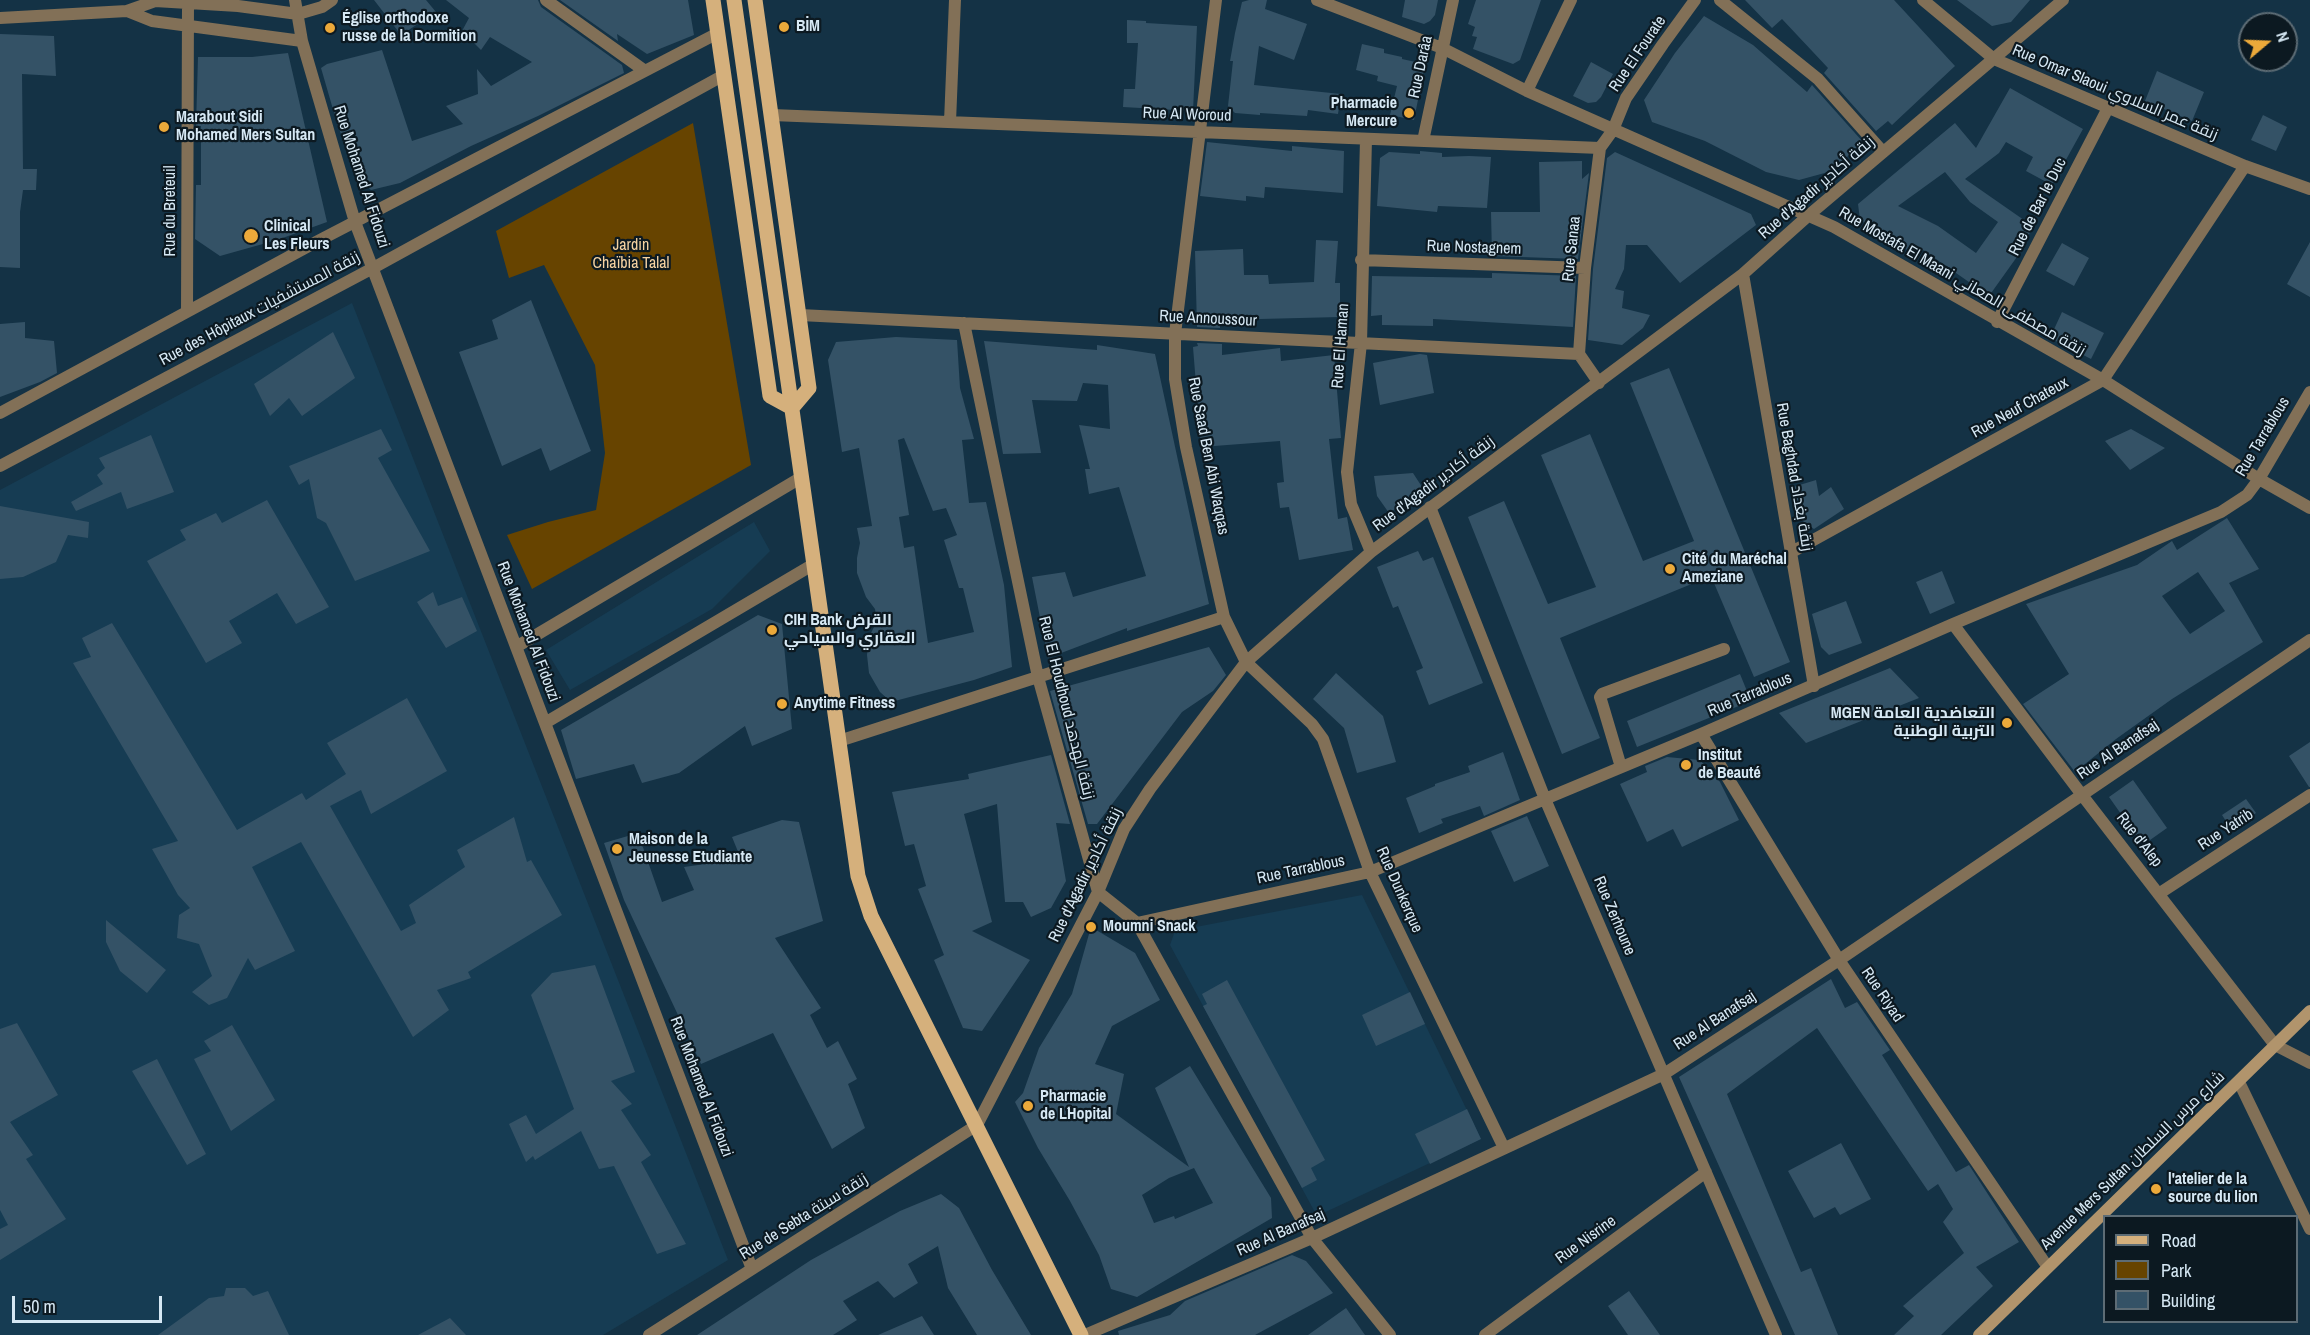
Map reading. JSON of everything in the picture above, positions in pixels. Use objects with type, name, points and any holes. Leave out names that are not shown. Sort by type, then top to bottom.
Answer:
[{"type":"main road","points":[[713,0],[770,396],[792,408]]},
{"type":"main road","points":[[734,0],[854,854],[864,898],[871,916],[1083,1335]]},
{"type":"main road","points":[[755,0],[809,388],[792,408]]},
{"type":"street","name":"Rue Mohamed Al Fidouzi","points":[[295,0],[302,42],[355,222],[752,1269]]},
{"type":"street","points":[[0,18],[127,11],[155,1],[238,6],[298,14],[322,7],[332,0]]},
{"type":"street","points":[[546,0],[645,70]]},
{"type":"street","points":[[950,123],[955,0]]},
{"type":"street","name":"Rue Saad Ben Abi Waqqas","points":[[1216,0],[1175,334],[1175,379],[1186,447],[1224,617],[1246,662]]},
{"type":"street","name":"Rue Mostafa El Maani زنقة مصطفى المعاني","points":[[1317,0],[1442,48],[1527,91],[1809,215],[2103,380],[2259,479],[2310,508]]},
{"type":"street","name":"Rue Darâa","points":[[1423,141],[1452,0]]},
{"type":"street","points":[[1527,91],[1571,0]]},
{"type":"street","name":"Rue El Fourate","points":[[1600,148],[1614,130],[1626,98],[1695,0]]},
{"type":"street","points":[[1720,0],[1818,79],[1883,152]]},
{"type":"street","name":"Rue Omar Slaoui زنقة عمر السلاوي","points":[[1923,0],[1994,59],[2245,166],[2310,189]]},
{"type":"street","name":"Rue d'Agadir زنقة أكادير","points":[[977,1125],[1098,892],[1124,829],[1150,789],[1246,662],[1371,552],[1743,274],[1809,215],[2063,0]]},
{"type":"street","points":[[152,21],[155,1]]},
{"type":"street","name":"Rue du Breteuil","points":[[187,311],[188,2]]},
{"type":"street","points":[[127,11],[152,21],[302,42]]},
{"type":"street","name":"Rue des Hôpitaux زنقة المستشفيات","points":[[0,413],[355,222],[718,33]]},
{"type":"street","name":"Rue des Hôpitaux زنقة المستشفيات","points":[[0,466],[373,268],[724,75]]},
{"type":"street","name":"Rue de Bar le Duc","points":[[1997,322],[2108,108]]},
{"type":"street","name":"Rue Al Woroud","points":[[772,115],[1600,148]]},
{"type":"street","name":"Rue El Haman","points":[[1366,139],[1361,260],[1361,343],[1347,472],[1351,504],[1371,552]]},
{"type":"street","name":"Rue Sanaa","points":[[1580,354],[1585,268],[1600,148]]},
{"type":"street","name":"Rue Neuf Chateux","points":[[1790,554],[2103,380],[2245,166]]},
{"type":"street","name":"Rue Nostagnem","points":[[1361,260],[1585,268]]},
{"type":"street","name":"Rue Baghdad زنقة بغداد","points":[[1743,274],[1814,686]]},
{"type":"street","name":"Rue Annoussour","points":[[800,315],[1580,354]]},
{"type":"street","name":"Rue El Houdhoud زنقة الهدهد","points":[[964,323],[1038,676],[1098,892]]},
{"type":"street","points":[[1580,354],[1599,382]]},
{"type":"street","name":"Rue Tarrablous","points":[[1137,923],[1370,872],[1701,734],[1953,624],[2221,512],[2242,499],[2259,479],[2310,392]]},
{"type":"street","points":[[516,647],[802,477]]},
{"type":"street","name":"Rue Zerhoune","points":[[1430,507],[1545,799],[1776,1335]]},
{"type":"street","points":[[545,723],[814,564]]},
{"type":"street","points":[[839,741],[1224,617]]},
{"type":"street","name":"Rue d'Alep","points":[[1953,624],[2275,1045],[2310,1063]]},
{"type":"street","name":"Rue Al Banafsaj","points":[[1083,1335],[1312,1238],[1664,1074],[1839,960],[2310,640]]},
{"type":"street","points":[[1621,767],[1600,697],[1602,694],[1724,649]]},
{"type":"street","name":"Rue Dunkerque","points":[[1246,662],[1312,724],[1323,739],[1370,872],[1504,1148]]},
{"type":"street","name":"Rue Riyad","points":[[1701,734],[1839,960],[2047,1266]]},
{"type":"street","name":"Rue Yatrib","points":[[2160,893],[2310,795]]},
{"type":"street","points":[[1098,892],[1137,923],[1312,1238],[1390,1335]]},
{"type":"street","name":"Avenue Mers Sultan شارع مرس السلطان","points":[[1979,1335],[2310,1011]]},
{"type":"street","points":[[2239,1082],[2310,1229]]},
{"type":"street","name":"Rue de Sebta زنقة سبتة","points":[[649,1335],[977,1125]]},
{"type":"street","name":"Rue Nisrine","points":[[1485,1335],[1706,1172]]},
{"type":"shaded area","points":[[352,303],[728,1260],[603,1335],[0,1335],[0,490]]},
{"type":"shaded area","points":[[754,522],[770,551],[712,609],[570,690],[546,650]]},
{"type":"shaded area","points":[[1362,895],[1481,1139],[1317,1216],[1170,945],[1175,931]]},
{"type":"green space","name":"Jardin Chaïbia Talal","points":[[693,123],[751,465],[532,589],[507,535],[596,510],[605,453],[595,365],[544,265],[509,278],[496,231]]},
{"type":"building","points":[[374,0],[426,0],[436,12],[401,35]]},
{"type":"building","points":[[446,0],[538,0],[541,7],[622,65],[624,73],[471,146],[400,183],[371,190],[356,176],[321,68],[327,64],[382,50],[412,141],[463,124],[446,106],[478,94],[477,69],[491,86],[532,62],[490,37],[481,50],[462,31],[469,18]]},
{"type":"building","points":[[560,0],[688,0],[694,35],[647,54],[617,34],[618,41]]},
{"type":"building","points":[[1267,0],[1265,9],[1307,24],[1294,60],[1259,46],[1254,85],[1341,94],[1338,114],[1308,110],[1307,116],[1260,113],[1260,115],[1235,113],[1228,106],[1233,61],[1230,61],[1235,33],[1242,2]]},
{"type":"building","points":[[1405,0],[1438,0],[1435,15],[1424,24],[1402,17]]},
{"type":"building","points":[[1476,0],[1541,0],[1520,60],[1513,64],[1473,49],[1477,37],[1472,36],[1475,27],[1468,24]]},
{"type":"building","points":[[1745,0],[1894,0],[1955,66],[1892,125],[1888,121],[1876,131],[1824,73],[1828,68],[1782,19],[1772,28]]},
{"type":"building","points":[[1957,0],[2030,0],[2011,22],[1992,26]]},
{"type":"building","points":[[1704,16],[1753,45],[1807,92],[1812,85],[1863,142],[1832,171],[1799,180],[1766,172],[1705,141],[1652,122],[1644,100],[1675,53]]},
{"type":"building","points":[[1127,20],[1197,26],[1193,111],[1123,107],[1124,89],[1135,89],[1138,43],[1127,43]]},
{"type":"building","points":[[0,34],[54,36],[56,76],[22,74],[23,169],[37,169],[36,190],[23,190],[20,212],[20,268],[0,267]]},
{"type":"building","points":[[1362,44],[1384,49],[1384,53],[1402,57],[1402,59],[1425,64],[1414,120],[1390,115],[1397,86],[1377,81],[1378,76],[1356,70]]},
{"type":"building","points":[[288,53],[327,222],[277,240],[220,256],[195,239],[196,185],[201,185],[201,126],[196,126],[198,57],[252,57]]},
{"type":"building","points":[[1591,62],[1613,74],[1601,97],[1596,102],[1588,103],[1573,96]]},
{"type":"building","points":[[2157,71],[2204,92],[2192,121],[2145,101]]},
{"type":"building","points":[[2010,88],[2083,129],[2052,185],[2026,171],[2033,157],[2006,142],[1999,153],[1965,179],[2034,227],[2016,253],[2019,254],[1989,296],[1923,250],[1918,257],[1860,220],[1858,204],[1955,123],[1976,148]],"holes":[[[1945,172],[1970,202],[1998,222],[1976,253],[1938,226],[1898,206]]]},
{"type":"building","points":[[2263,115],[2287,127],[2276,151],[2251,140]]},
{"type":"building","points":[[1207,142],[1292,151],[1292,146],[1344,151],[1343,193],[1265,187],[1264,198],[1246,196],[1246,201],[1200,196]]},
{"type":"building","points":[[1420,151],[1442,153],[1442,157],[1491,157],[1487,208],[1438,206],[1437,212],[1377,206],[1380,158],[1389,152],[1420,154]]},
{"type":"building","points":[[1615,152],[1751,214],[1756,225],[1680,283],[1647,245],[1626,245],[1624,269],[1615,289],[1624,291],[1622,308],[1650,315],[1643,328],[1622,345],[1588,340],[1593,269],[1607,158]]},
{"type":"building","points":[[1582,161],[1582,179],[1589,173],[1578,259],[1492,256],[1491,212],[1540,212],[1539,162]]},
{"type":"building","points":[[1316,240],[1338,241],[1335,283],[1340,283],[1340,317],[1220,320],[1220,328],[1197,327],[1195,251],[1243,249],[1244,275],[1268,275],[1269,284],[1314,282]]},
{"type":"building","points":[[2310,242],[2310,297],[2287,284]]},
{"type":"building","points":[[2062,243],[2089,258],[2074,286],[2046,271]]},
{"type":"building","points":[[1492,273],[1576,276],[1573,327],[1433,319],[1433,326],[1382,325],[1382,315],[1371,316],[1372,276],[1492,278]]},
{"type":"building","points":[[531,300],[591,451],[550,471],[541,448],[502,466],[459,352],[498,339],[492,320]]},
{"type":"building","points":[[2062,312],[2104,333],[2091,359],[2050,338]]},
{"type":"building","points":[[25,322],[25,338],[54,341],[57,373],[0,397],[0,324]]},
{"type":"building","points":[[333,332],[355,378],[302,416],[289,398],[270,416],[254,384]]},
{"type":"building","points":[[896,337],[957,340],[960,388],[974,439],[962,440],[969,503],[986,502],[1004,585],[1012,667],[974,680],[891,702],[880,692],[869,673],[867,655],[869,637],[877,621],[875,609],[866,597],[857,573],[860,543],[857,528],[872,526],[859,448],[842,452],[828,360],[836,342]],"holes":[[[904,438],[933,511],[946,508],[957,535],[944,540],[959,588],[963,588],[974,632],[928,643],[914,546],[904,548],[899,517],[909,515],[898,440]]]},
{"type":"building","points":[[984,341],[1097,350],[1097,345],[1155,354],[1209,604],[1127,631],[1127,628],[1048,658],[1032,577],[1065,572],[1073,597],[1146,576],[1119,487],[1089,494],[1085,469],[1090,469],[1079,425],[1110,429],[1108,385],[1083,383],[1077,401],[1032,400],[1041,453],[1003,454]]},
{"type":"building","points":[[1197,343],[1222,344],[1222,355],[1280,348],[1281,361],[1334,355],[1341,438],[1329,439],[1338,519],[1347,517],[1353,550],[1299,560],[1289,507],[1280,508],[1277,483],[1284,482],[1280,441],[1201,447],[1193,347],[1198,346]]},
{"type":"building","points":[[1420,354],[1427,355],[1434,393],[1380,405],[1373,363]]},
{"type":"building","name":"Cité du Maréchal Ameziane","points":[[1669,368],[1790,662],[1754,677],[1711,576],[1560,638],[1600,738],[1562,754],[1468,517],[1504,501],[1548,604],[1596,587],[1541,455],[1590,434],[1643,561],[1694,541],[1630,383]]},
{"type":"building","points":[[381,429],[392,450],[378,458],[430,551],[355,581],[326,523],[317,518],[309,479],[299,485],[289,466]]},
{"type":"building","points":[[2131,429],[2165,448],[2130,470],[2105,441]]},
{"type":"building","points":[[151,435],[174,492],[127,509],[121,492],[76,511],[71,502],[103,484],[97,475],[105,468],[99,458]]},
{"type":"building","points":[[1413,473],[1424,490],[1389,513],[1377,496],[1374,476]]},
{"type":"building","points":[[1816,480],[1819,496],[1831,487],[1844,509],[1814,529],[1798,518],[1793,487]]},
{"type":"building","points":[[267,500],[329,607],[296,624],[277,593],[229,621],[242,643],[206,663],[147,561],[186,540],[180,530],[216,513],[222,523]]},
{"type":"building","points":[[0,506],[89,522],[88,538],[68,535],[56,562],[23,577],[0,579]]},
{"type":"building","points":[[2227,518],[2259,569],[2229,583],[2263,642],[2172,699],[2075,772],[2023,704],[2069,674],[2026,604],[2137,565],[2172,541],[2177,550]],"holes":[[[2198,572],[2225,611],[2190,634],[2162,596]]]},
{"type":"building","points":[[1418,551],[1423,561],[1433,557],[1483,683],[1429,705],[1416,671],[1423,668],[1398,606],[1393,608],[1377,567]]},
{"type":"building","points":[[1942,571],[1955,603],[1930,614],[1916,582]]},
{"type":"building","points":[[433,592],[438,606],[462,597],[477,631],[446,648],[417,602]]},
{"type":"building","points":[[1846,601],[1862,643],[1829,655],[1821,647],[1812,614]]},
{"type":"building","points":[[758,615],[782,624],[792,729],[752,746],[745,726],[679,773],[642,783],[634,764],[576,779],[561,730]]},
{"type":"building","points":[[112,623],[237,830],[302,793],[306,800],[346,774],[327,743],[407,698],[447,771],[371,814],[361,790],[330,806],[401,931],[416,923],[409,905],[465,867],[457,850],[514,817],[527,862],[531,860],[562,915],[468,972],[471,978],[437,990],[449,1010],[413,1037],[301,842],[252,867],[295,951],[255,970],[248,958],[227,998],[209,1005],[192,992],[212,976],[199,944],[177,938],[179,915],[190,908],[178,895],[152,849],[178,841],[73,663],[91,657],[82,638]]},
{"type":"building","points":[[1209,647],[1226,675],[1213,691],[1182,712],[1097,824],[1088,824],[1050,691]]},
{"type":"building","points":[[1890,668],[1919,698],[1806,743],[1779,713]]},
{"type":"building","points":[[1336,673],[1383,716],[1396,762],[1357,773],[1344,728],[1313,699]]},
{"type":"building","points":[[1740,674],[1751,701],[1637,747],[1627,721]]},
{"type":"building","points":[[2310,742],[2310,787],[2309,787],[2289,756]]},
{"type":"building","points":[[1503,752],[1520,800],[1484,816],[1480,806],[1441,819],[1443,823],[1419,833],[1406,798],[1435,786],[1435,784],[1470,772],[1468,766]]},
{"type":"building","points":[[1051,755],[1070,824],[1056,823],[1066,881],[1051,908],[1031,917],[1023,902],[1005,902],[997,804],[964,814],[992,922],[972,931],[1030,960],[982,1031],[963,1028],[934,960],[944,955],[918,889],[926,886],[914,844],[905,846],[892,792],[969,779],[968,774]]},
{"type":"building","points":[[1667,757],[1699,760],[1709,768],[1720,782],[1739,820],[1682,847],[1673,829],[1647,842],[1620,784],[1647,772],[1645,766]]},
{"type":"building","points":[[2133,780],[2167,828],[2143,845],[2109,797]]},
{"type":"building","points":[[2246,799],[2256,813],[2231,829],[2222,815]]},
{"type":"building","points":[[1527,816],[1549,866],[1514,882],[1491,831]]},
{"type":"building","points":[[782,820],[799,822],[823,921],[775,938],[821,1008],[810,1015],[827,1048],[838,1041],[857,1079],[848,1084],[865,1128],[832,1149],[773,1033],[701,1064],[624,900],[604,843],[638,833],[662,902],[694,890],[684,867],[741,859],[732,837]]},
{"type":"building","points":[[106,920],[166,970],[147,993],[120,971],[106,942]]},
{"type":"building","points":[[1091,927],[1135,953],[1160,1000],[1112,1026],[1095,1064],[1124,1074],[1116,1114],[1189,1167],[1155,1088],[1190,1066],[1271,1198],[1272,1218],[1137,1297],[1111,1289],[1099,1255],[1038,1148],[1015,1102],[1023,1093],[1039,1048],[1072,994]],"holes":[[[1194,1168],[1213,1203],[1175,1219],[1174,1216],[1154,1223],[1142,1195],[1169,1178]]]},
{"type":"building","points":[[595,965],[635,1072],[611,1081],[632,1104],[621,1110],[651,1155],[641,1162],[686,1244],[657,1254],[614,1166],[599,1169],[581,1131],[535,1160],[533,1156],[526,1162],[509,1124],[526,1115],[536,1134],[574,1109],[531,995],[552,973]]},
{"type":"building","points":[[1831,979],[1845,1008],[1857,1002],[1890,1050],[1882,1055],[1956,1172],[1969,1165],[2019,1242],[1976,1267],[1993,1286],[1941,1335],[1894,1335],[1914,1316],[1903,1306],[1964,1253],[1943,1222],[1953,1209],[1938,1184],[1928,1191],[1817,1028],[1727,1094],[1801,1272],[1811,1268],[1838,1335],[1795,1335],[1679,1077]]},
{"type":"building","points":[[1227,980],[1325,1160],[1311,1168],[1317,1180],[1302,1188],[1203,1006],[1207,1004],[1202,994]]},
{"type":"building","points":[[1410,992],[1425,1024],[1376,1046],[1362,1015]]},
{"type":"building","points":[[17,1023],[58,1095],[10,1122],[33,1155],[26,1159],[66,1219],[0,1260],[0,1229],[8,1225],[0,1210],[0,1029]]},
{"type":"building","points":[[232,1025],[275,1100],[231,1131],[194,1059],[211,1051],[204,1041]]},
{"type":"building","points":[[157,1059],[206,1154],[187,1165],[132,1071]]},
{"type":"building","points":[[1467,1109],[1481,1139],[1430,1164],[1415,1134]]},
{"type":"building","points":[[1841,1143],[1871,1199],[1840,1215],[1835,1207],[1814,1218],[1788,1171]]},
{"type":"building","points":[[941,1194],[959,1208],[992,1270],[1031,1335],[977,1335],[948,1288],[938,1246],[908,1264],[918,1283],[894,1298],[878,1281],[843,1301],[857,1320],[833,1335],[697,1335],[811,1260],[900,1211]]},
{"type":"building","points":[[1292,1255],[1306,1261],[1333,1293],[1255,1335],[1119,1335],[1118,1331],[1170,1315],[1185,1301]]},
{"type":"building","points":[[226,1288],[245,1288],[253,1296],[268,1291],[289,1335],[158,1335],[209,1298],[224,1296]]},
{"type":"building","points":[[1629,1291],[1660,1335],[1628,1335],[1608,1306]]},
{"type":"building","points":[[1346,1308],[1365,1335],[1308,1335]]},
{"type":"building","points":[[922,1316],[934,1335],[878,1335]]},
{"type":"building","points":[[450,1318],[466,1335],[418,1335]]},
{"type":"place","name":"BİM","points":[[784,27]]},
{"type":"place","name":"Église orthodoxe russe de la Dormition","points":[[330,28]]},
{"type":"place","name":"Pharmacie Mercure","points":[[1409,113]]},
{"type":"place","name":"Marabout Sidi Mohamed Mers Sultan","points":[[164,127]]},
{"type":"place","name":"Clinical Les Fleurs","points":[[251,236]]},
{"type":"place","name":"Cité du Maréchal Ameziane","points":[[1670,569]]},
{"type":"place","name":"CIH Bank القرض العقاري والسياحي","points":[[772,630]]},
{"type":"place","name":"Anytime Fitness","points":[[782,704]]},
{"type":"place","name":"MGEN التعاضدية العامة التربية الوطنية","points":[[2007,723]]},
{"type":"place","name":"Institut de Beauté","points":[[1686,765]]},
{"type":"place","name":"Maison de la Jeunesse Etudiante","points":[[617,849]]},
{"type":"place","name":"Moumni Snack","points":[[1091,927]]},
{"type":"place","name":"Pharmacie de L´Hopital","points":[[1028,1106]]},
{"type":"place","name":"l'atelier de la source du lion","points":[[2156,1189]]}]
